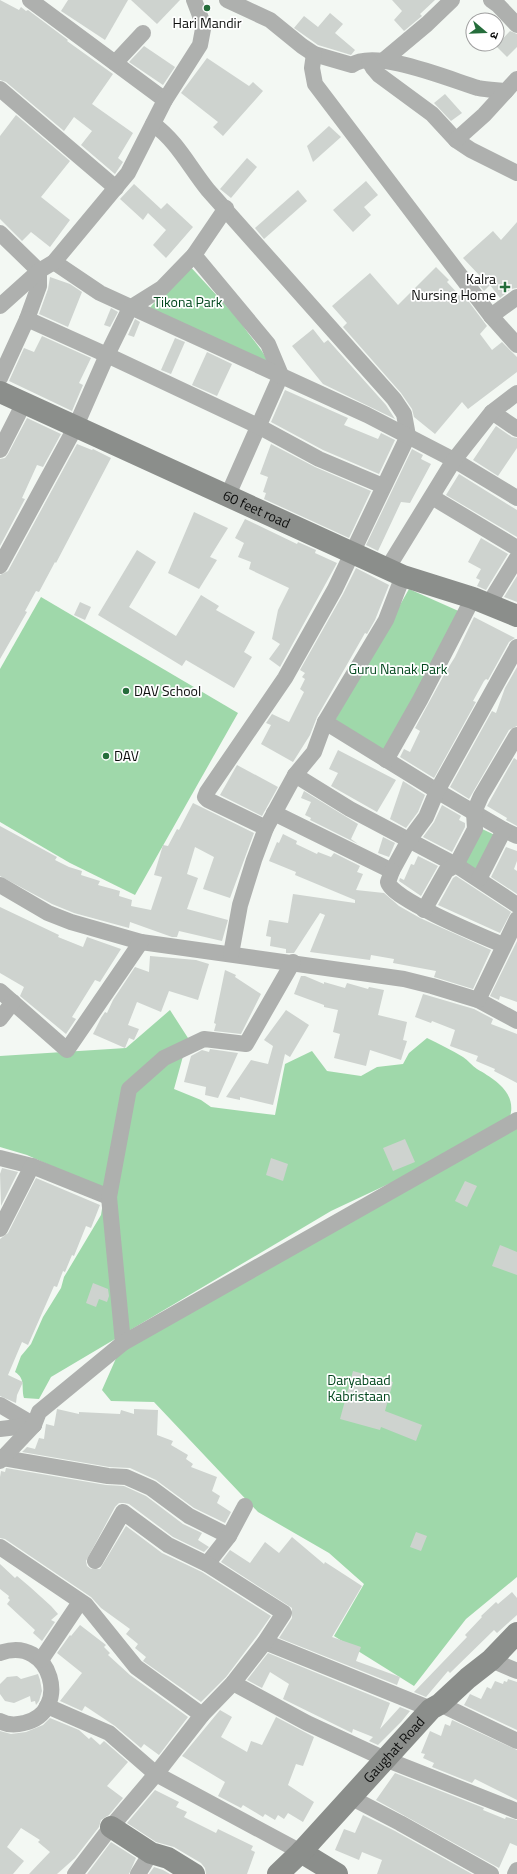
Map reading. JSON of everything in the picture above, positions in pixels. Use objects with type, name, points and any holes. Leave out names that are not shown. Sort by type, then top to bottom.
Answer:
[{"type":"street","points":[[30,0],[51,5],[115,62],[165,100]]},
{"type":"street","points":[[0,306],[39,271],[54,262],[116,188],[134,164],[165,100],[200,45],[203,29],[202,20],[194,0]]},
{"type":"street","points":[[227,0],[270,20],[314,54],[352,65],[356,62],[376,60],[420,69],[480,88],[506,91]]},
{"type":"street","points":[[452,0],[427,24],[376,60],[373,68],[380,75],[432,114],[456,140],[471,150],[517,171]]},
{"type":"street","points":[[491,0],[498,4],[517,25]]},
{"type":"street","points":[[115,62],[143,33]]},
{"type":"street","points":[[314,54],[312,72],[315,84],[491,316],[517,345]]},
{"type":"street","points":[[456,140],[484,115],[517,79]]},
{"type":"street","points":[[0,89],[116,188]]},
{"type":"street","points":[[153,124],[165,133],[173,142],[196,175],[394,399],[404,414],[408,436],[335,589],[285,678],[207,792],[206,796],[208,800],[266,828]]},
{"type":"street","points":[[0,566],[75,428],[107,354],[130,308],[162,288],[194,255],[226,208]]},
{"type":"street","points":[[0,233],[39,271],[39,286],[27,319],[0,378]]},
{"type":"street","points":[[194,255],[268,344],[281,375],[228,495]]},
{"type":"street","points":[[54,262],[100,293],[268,371],[281,375],[408,436],[454,460],[517,498]]},
{"type":"street","points":[[491,316],[517,297]]},
{"type":"street","points":[[27,319],[107,354],[258,426],[319,459],[383,486]]},
{"type":"street","name":"60 feet road","points":[[0,392],[75,428],[228,495],[395,572],[480,601],[517,616]]},
{"type":"street","points":[[231,954],[240,905],[266,828],[295,775],[314,752],[325,722],[386,620],[395,572],[410,529],[432,497],[454,460],[492,412],[517,393]]},
{"type":"street","points":[[0,450],[24,403]]},
{"type":"street","points":[[492,412],[517,429]]},
{"type":"street","points":[[432,497],[517,548]]},
{"type":"street","points":[[386,760],[420,700],[480,601],[517,558]]},
{"type":"street","points":[[503,945],[424,910],[389,886],[388,882],[392,871],[409,840],[426,817],[437,791],[517,647]]},
{"type":"street","points":[[325,722],[437,791],[511,833],[479,879]]},
{"type":"street","points":[[424,910],[446,871],[456,865],[475,829],[474,812],[481,796],[517,734]]},
{"type":"street","points":[[295,775],[350,809],[456,865],[517,905]]},
{"type":"street","points":[[274,813],[392,871]]},
{"type":"street","points":[[0,885],[48,913],[71,922],[141,942],[293,962],[404,979],[478,1000],[517,1021]]},
{"type":"street","points":[[478,1000],[503,945],[517,919]]},
{"type":"street","points":[[0,991],[66,1050],[141,942]]},
{"type":"street","points":[[123,1343],[109,1197],[129,1089],[164,1058],[204,1039],[246,1044],[293,962]]},
{"type":"street","points":[[0,1019],[13,1002]]},
{"type":"street","points":[[1,1459],[34,1426],[39,1412],[123,1343],[517,1120]]},
{"type":"street","points":[[0,1158],[32,1166],[109,1197]]},
{"type":"street","points":[[0,1229],[32,1166]]},
{"type":"street","points":[[0,1405],[34,1426]]},
{"type":"street","points":[[0,1429],[34,1426]]},
{"type":"street","points":[[1,1459],[108,1476],[126,1476],[151,1488],[189,1516],[229,1536]]},
{"type":"street","points":[[206,1564],[229,1536],[245,1506]]},
{"type":"street","points":[[75,1874],[111,1827],[156,1774],[202,1715],[233,1683],[284,1613],[206,1564],[168,1545],[123,1512],[95,1561]]},
{"type":"street","points":[[0,1547],[86,1605],[136,1667],[202,1715]]},
{"type":"street","points":[[41,1660],[80,1602]]},
{"type":"street","name":"Gaughat Road","points":[[278,1874],[301,1852],[385,1759],[435,1707],[491,1660],[517,1633]]},
{"type":"street","points":[[264,1642],[435,1707],[517,1741]]},
{"type":"street","points":[[0,1653],[8,1650],[20,1650],[31,1654],[41,1660],[48,1670],[52,1682],[51,1694],[47,1706],[39,1716],[28,1722],[16,1725],[0,1721]]},
{"type":"street","points":[[491,1660],[517,1671]]},
{"type":"street","points":[[233,1683],[307,1723],[385,1759],[517,1811]]},
{"type":"street","points":[[47,1706],[109,1733],[156,1774],[301,1852],[337,1874]]},
{"type":"street","points":[[350,1797],[492,1874]]},
{"type":"street","points":[[111,1827],[151,1853],[168,1858],[194,1874]]},
{"type":"street","points":[[138,1874],[151,1853]]},
{"type":"street","points":[[515,1874],[517,1870]]},
{"type":"green space","name":"Tikona Park","points":[[187,263],[241,322],[268,362],[149,309]]},
{"type":"green space","name":"Guru Nanak Park","points":[[409,589],[463,613],[384,752],[335,720]]},
{"type":"green space","name":"DAV","points":[[41,597],[238,713],[135,895],[70,863],[0,822],[0,669]]},
{"type":"green space","points":[[480,828],[497,836],[477,870],[464,863]]},
{"type":"green space","points":[[170,1010],[188,1038],[174,1089],[201,1100],[211,1107],[275,1115],[285,1064],[312,1051],[327,1071],[361,1076],[377,1067],[403,1064],[409,1053],[427,1038],[463,1057],[475,1068],[497,1082],[507,1093],[510,1100],[510,1117],[431,1164],[331,1211],[51,1377],[39,1399],[24,1398],[21,1377],[15,1372],[21,1356],[31,1344],[43,1317],[61,1288],[64,1277],[101,1215],[105,1190],[27,1155],[0,1147],[0,1056],[126,1048]]},
{"type":"green space","name":"Daryabaad Kabristaan","points":[[517,1127],[517,1577],[466,1619],[414,1686],[334,1636],[364,1584],[329,1553],[258,1512],[154,1402],[111,1401],[102,1390],[125,1338]]},
{"type":"building","points":[[0,0],[19,10],[21,7],[26,11],[28,10],[68,40],[67,41],[113,74],[92,104],[133,133],[118,158],[123,162],[115,174],[81,145],[92,131],[74,117],[64,131],[6,82],[0,80]]},
{"type":"building","points":[[68,0],[128,0],[105,40],[61,11]]},
{"type":"building","points":[[131,0],[180,0],[157,24]]},
{"type":"building","points":[[392,0],[435,0],[420,14],[422,16],[404,31],[394,20],[402,11]]},
{"type":"building","points":[[330,13],[343,24],[335,33],[355,50],[351,55],[318,45],[294,28],[304,16],[318,27]]},
{"type":"building","points":[[510,31],[517,34],[517,47],[507,57],[502,52],[505,52],[505,36]]},
{"type":"building","points":[[144,46],[175,67],[163,85],[129,62]]},
{"type":"building","points":[[207,58],[249,86],[253,82],[263,91],[223,136],[213,127],[218,122],[181,93]]},
{"type":"building","points":[[445,94],[462,113],[451,121],[434,103]]},
{"type":"building","points":[[16,115],[70,161],[41,197],[70,220],[50,247],[31,232],[22,241],[0,219],[0,136]]},
{"type":"building","points":[[329,126],[341,137],[313,162],[307,146]]},
{"type":"building","points":[[247,158],[257,167],[231,198],[220,189]]},
{"type":"building","points":[[366,181],[378,195],[364,207],[371,215],[353,232],[333,210]]},
{"type":"building","points":[[134,184],[161,209],[167,203],[193,227],[166,258],[153,245],[166,230],[148,213],[143,220],[120,199]]},
{"type":"building","points":[[298,190],[307,201],[264,239],[255,228]]},
{"type":"building","points":[[517,222],[517,288],[511,289],[500,298],[490,285],[484,291],[475,280],[480,276],[463,258],[493,231],[501,240]]},
{"type":"building","points":[[436,267],[449,280],[447,282],[462,298],[464,296],[466,298],[487,326],[480,334],[492,350],[502,342],[517,357],[517,372],[468,409],[462,402],[435,434],[414,417],[412,409],[401,393],[343,327],[347,323],[332,306],[370,273],[398,305]]},
{"type":"building","points":[[50,277],[70,284],[82,292],[68,327],[39,314],[48,289]]},
{"type":"building","points":[[111,308],[118,312],[110,327],[104,325]]},
{"type":"building","points":[[135,319],[140,322],[134,337],[128,335]]},
{"type":"building","points":[[313,329],[324,343],[328,340],[386,405],[395,419],[323,384],[292,346]]},
{"type":"building","points":[[42,336],[91,358],[79,383],[83,385],[72,411],[9,381],[24,348],[34,352]]},
{"type":"building","points":[[175,338],[185,342],[171,374],[161,370]]},
{"type":"building","points":[[207,352],[232,364],[217,396],[192,385]]},
{"type":"building","points":[[285,390],[348,418],[344,425],[378,439],[381,433],[395,440],[379,474],[323,450],[271,422]]},
{"type":"building","points":[[27,418],[61,434],[43,467],[37,465],[22,498],[25,499],[0,546],[0,459],[5,458],[8,454]]},
{"type":"building","points":[[496,426],[512,437],[517,438],[517,448],[498,476],[473,460]]},
{"type":"building","points":[[77,444],[92,450],[93,449],[111,458],[56,563],[55,562],[39,592],[36,591],[25,611],[27,612],[0,659],[0,575],[8,571]]},
{"type":"building","points":[[271,444],[315,467],[371,491],[349,538],[264,499],[266,493],[263,492],[268,477],[260,474]]},
{"type":"building","points":[[412,449],[423,455],[421,459],[431,464],[410,503],[401,502],[378,551],[366,545]]},
{"type":"building","points":[[459,474],[517,510],[517,537],[446,495]]},
{"type":"building","points":[[194,512],[228,528],[210,557],[217,560],[199,589],[168,573]]},
{"type":"building","points":[[245,519],[297,544],[298,542],[316,550],[315,553],[337,563],[280,667],[269,659],[280,644],[272,639],[278,610],[289,588],[249,569],[251,562],[238,557],[244,543],[235,538]]},
{"type":"building","points":[[481,538],[508,554],[486,590],[477,586],[480,580],[476,578],[481,569],[468,562]]},
{"type":"building","points":[[137,550],[156,562],[129,607],[176,636],[201,595],[219,606],[216,610],[255,632],[244,652],[252,657],[234,688],[186,660],[182,666],[98,615]]},
{"type":"building","points":[[356,568],[389,585],[375,620],[367,634],[365,633],[317,717],[310,735],[293,762],[261,744],[271,725],[266,723],[272,714],[289,722],[304,692],[300,689],[305,679],[302,677],[305,673],[300,670]]},
{"type":"building","points":[[517,576],[517,602],[504,597]]},
{"type":"building","points":[[80,602],[91,607],[85,620],[74,615]]},
{"type":"building","points":[[474,617],[515,638],[509,642],[488,680],[486,679],[484,681],[473,701],[476,702],[434,778],[400,757],[404,749],[410,752],[420,731],[415,728],[455,657]]},
{"type":"building","points":[[517,667],[517,726],[509,730],[469,799],[450,787],[492,711],[496,713],[505,688]]},
{"type":"building","points":[[338,750],[396,780],[377,812],[331,786],[338,773],[329,769]]},
{"type":"building","points":[[514,758],[517,760],[517,826],[487,806]]},
{"type":"building","points":[[237,765],[278,787],[262,816],[220,795]]},
{"type":"building","points":[[403,781],[425,795],[418,812],[406,828],[390,819]]},
{"type":"building","points":[[304,791],[358,824],[351,839],[358,844],[310,820],[311,818],[305,815],[311,802],[301,798]]},
{"type":"building","points":[[193,803],[254,833],[230,898],[203,889],[214,857],[195,847],[187,874],[198,878],[187,909],[228,920],[222,941],[179,931],[177,937],[172,937],[130,922],[129,928],[74,913],[52,904],[0,876],[0,826],[57,857],[55,860],[69,867],[82,871],[81,875],[100,881],[98,885],[120,891],[119,896],[132,900],[131,906],[151,910],[162,877],[154,875],[163,845],[168,846],[177,829],[179,830]]},
{"type":"building","points":[[442,805],[461,816],[459,820],[465,823],[465,827],[452,852],[423,837],[434,822]]},
{"type":"building","points":[[283,834],[297,841],[296,844],[317,854],[318,852],[331,857],[334,853],[360,866],[357,872],[363,874],[356,890],[384,893],[399,906],[420,918],[491,950],[473,989],[434,977],[436,971],[393,963],[394,959],[371,955],[370,960],[310,952],[325,915],[320,913],[294,953],[286,953],[286,949],[270,946],[271,937],[266,936],[269,920],[288,923],[293,894],[355,903],[355,900],[295,875],[296,872],[269,861],[277,842],[279,843]]},
{"type":"building","points":[[383,837],[395,843],[389,857],[378,853]]},
{"type":"building","points":[[506,847],[517,851],[517,861],[514,869],[517,871],[517,894],[491,877]]},
{"type":"building","points":[[418,856],[438,866],[421,896],[399,881],[400,878],[404,880],[411,864],[414,865]]},
{"type":"building","points":[[456,876],[511,912],[500,933],[438,905],[453,878]]},
{"type":"building","points":[[0,907],[59,935],[58,937],[83,947],[87,937],[121,949],[100,982],[95,980],[72,1017],[76,1019],[66,1034],[20,996],[24,987],[0,973]]},
{"type":"building","points":[[517,941],[517,1002],[500,996],[499,1000],[490,996]]},
{"type":"building","points":[[150,956],[196,960],[209,964],[198,1000],[169,991],[161,1012],[137,1002],[128,1025],[139,1029],[134,1040],[129,1038],[125,1048],[93,1034],[101,1018],[105,1012],[107,1013],[113,1000],[135,967],[149,972]]},
{"type":"building","points":[[225,970],[236,975],[235,977],[261,994],[241,1034],[214,1031],[216,1024],[214,1023]]},
{"type":"building","points":[[301,976],[305,976],[324,984],[324,982],[345,988],[347,983],[368,989],[369,987],[384,990],[378,1015],[407,1022],[403,1040],[407,1041],[401,1060],[370,1050],[366,1066],[334,1058],[340,1034],[333,1032],[338,1010],[324,1007],[324,1005],[294,994]]},
{"type":"building","points":[[423,994],[474,1009],[493,1019],[491,1024],[517,1034],[517,1083],[494,1071],[495,1069],[476,1061],[478,1056],[450,1046],[455,1030],[432,1021],[431,1023],[415,1017]]},
{"type":"building","points":[[286,1010],[309,1025],[290,1057],[285,1054],[273,1105],[240,1097],[240,1100],[226,1097],[251,1060],[268,1064],[273,1046],[264,1040]]},
{"type":"building","points":[[210,1049],[238,1053],[218,1098],[205,1095],[206,1087],[184,1082],[191,1056],[202,1050],[209,1052]]},
{"type":"building","points":[[405,1139],[415,1162],[393,1171],[383,1148]]},
{"type":"building","points":[[271,1158],[288,1164],[283,1181],[266,1175]]},
{"type":"building","points":[[2,1168],[18,1172],[1,1206],[0,1174]]},
{"type":"building","points":[[36,1178],[100,1205],[91,1228],[86,1226],[74,1256],[72,1255],[65,1272],[63,1271],[57,1287],[54,1286],[28,1345],[22,1342],[8,1375],[23,1382],[17,1395],[16,1403],[0,1396],[0,1239],[8,1233]]},
{"type":"building","points":[[465,1181],[477,1186],[467,1207],[455,1201]]},
{"type":"building","points":[[500,1245],[517,1252],[517,1275],[492,1266]]},
{"type":"building","points":[[93,1283],[108,1289],[109,1296],[107,1302],[99,1299],[96,1307],[86,1303]]},
{"type":"building","points":[[353,1371],[393,1382],[385,1411],[422,1425],[416,1441],[381,1427],[380,1430],[340,1419]]},
{"type":"building","points":[[57,1409],[79,1414],[79,1412],[120,1414],[121,1410],[134,1414],[134,1409],[158,1410],[157,1435],[173,1441],[171,1445],[188,1455],[186,1459],[193,1464],[191,1467],[217,1477],[212,1491],[220,1496],[217,1503],[231,1512],[225,1523],[194,1508],[156,1480],[130,1468],[109,1467],[22,1452],[27,1447],[35,1449],[39,1438],[44,1439],[46,1424],[54,1426]]},
{"type":"building","points":[[6,1468],[106,1485],[124,1486],[146,1496],[183,1524],[202,1533],[198,1540],[209,1547],[204,1552],[173,1537],[129,1504],[119,1503],[115,1507],[86,1561],[87,1566],[91,1569],[100,1569],[126,1526],[162,1553],[202,1572],[271,1616],[226,1677],[201,1702],[143,1661],[146,1657],[135,1648],[138,1644],[126,1634],[130,1629],[101,1608],[91,1597],[5,1539],[0,1538],[0,1477],[1,1471],[5,1472]]},
{"type":"building","points":[[416,1532],[427,1536],[421,1551],[410,1547]]},
{"type":"building","points":[[292,1537],[324,1564],[325,1562],[362,1586],[332,1637],[361,1647],[356,1661],[400,1677],[397,1685],[279,1638],[292,1618],[292,1608],[221,1562],[230,1550],[250,1563],[265,1542],[279,1553]]},
{"type":"building","points":[[0,1564],[15,1578],[17,1576],[30,1587],[58,1614],[51,1620],[55,1622],[42,1641],[33,1633],[35,1630],[7,1604],[10,1600],[8,1598],[9,1596],[0,1589]]},
{"type":"building","points":[[512,1592],[517,1598],[517,1615],[497,1633],[494,1630],[450,1673],[448,1671],[426,1697],[414,1692],[467,1637],[465,1635],[482,1617],[481,1616],[496,1602],[498,1604]]},
{"type":"building","points":[[80,1625],[106,1645],[104,1647],[110,1653],[108,1655],[130,1675],[188,1717],[159,1755],[144,1744],[141,1748],[115,1726],[85,1706],[82,1711],[60,1701],[82,1673],[57,1653],[70,1635],[71,1636]]},
{"type":"building","points":[[268,1653],[390,1703],[380,1729],[400,1707],[410,1711],[378,1745],[369,1741],[373,1737],[353,1729],[352,1733],[283,1699],[289,1684],[270,1672],[262,1688],[247,1680]]},
{"type":"building","points":[[38,1674],[42,1691],[36,1705],[35,1701],[31,1702],[30,1696],[14,1703],[5,1701],[0,1694],[0,1684],[7,1677],[17,1676],[21,1679]]},
{"type":"building","points":[[508,1679],[517,1682],[517,1730],[464,1705],[470,1694],[481,1699],[487,1687],[491,1689],[495,1681],[503,1684],[504,1681],[507,1682]]},
{"type":"building","points":[[220,1710],[232,1717],[221,1737],[247,1752],[251,1741],[262,1745],[276,1717],[314,1737],[303,1766],[296,1764],[288,1785],[314,1802],[303,1822],[288,1813],[284,1819],[278,1815],[275,1820],[265,1814],[263,1817],[243,1805],[241,1808],[218,1796],[225,1782],[182,1756]]},
{"type":"building","points":[[50,1718],[79,1730],[89,1739],[91,1737],[100,1745],[104,1741],[128,1762],[107,1786],[123,1798],[109,1815],[101,1820],[99,1827],[75,1858],[57,1874],[29,1874],[50,1852],[38,1842],[40,1840],[21,1828],[7,1847],[24,1861],[13,1874],[0,1874],[0,1731],[11,1734],[26,1732],[43,1725]]},
{"type":"building","points":[[452,1720],[517,1750],[517,1800],[475,1779],[472,1783],[432,1767],[434,1763],[423,1758],[425,1754],[421,1753],[430,1731],[441,1736],[445,1724],[450,1726]]},
{"type":"building","points":[[395,1773],[484,1808],[483,1810],[505,1819],[506,1817],[517,1820],[517,1846],[510,1843],[499,1868],[376,1800]]},
{"type":"building","points":[[155,1790],[179,1802],[176,1807],[187,1812],[184,1817],[216,1833],[218,1829],[253,1846],[251,1850],[255,1852],[247,1874],[206,1874],[205,1868],[201,1863],[174,1847],[156,1842],[127,1823]]},
{"type":"building","points":[[363,1815],[472,1874],[377,1874],[382,1860],[362,1852],[359,1860],[335,1850],[344,1829],[355,1833]]},
{"type":"building","points":[[111,1842],[136,1858],[129,1874],[87,1874]]},
{"type":"building","points":[[154,1867],[163,1870],[170,1874],[149,1874]]},
{"type":"place","name":"Hari Mandir","points":[[207,8]]},
{"type":"place","name":"Kalra Nursing Home","points":[[505,287]]},
{"type":"place","name":"DAV School","points":[[126,691]]},
{"type":"place","name":"DAV","points":[[106,756]]}]
